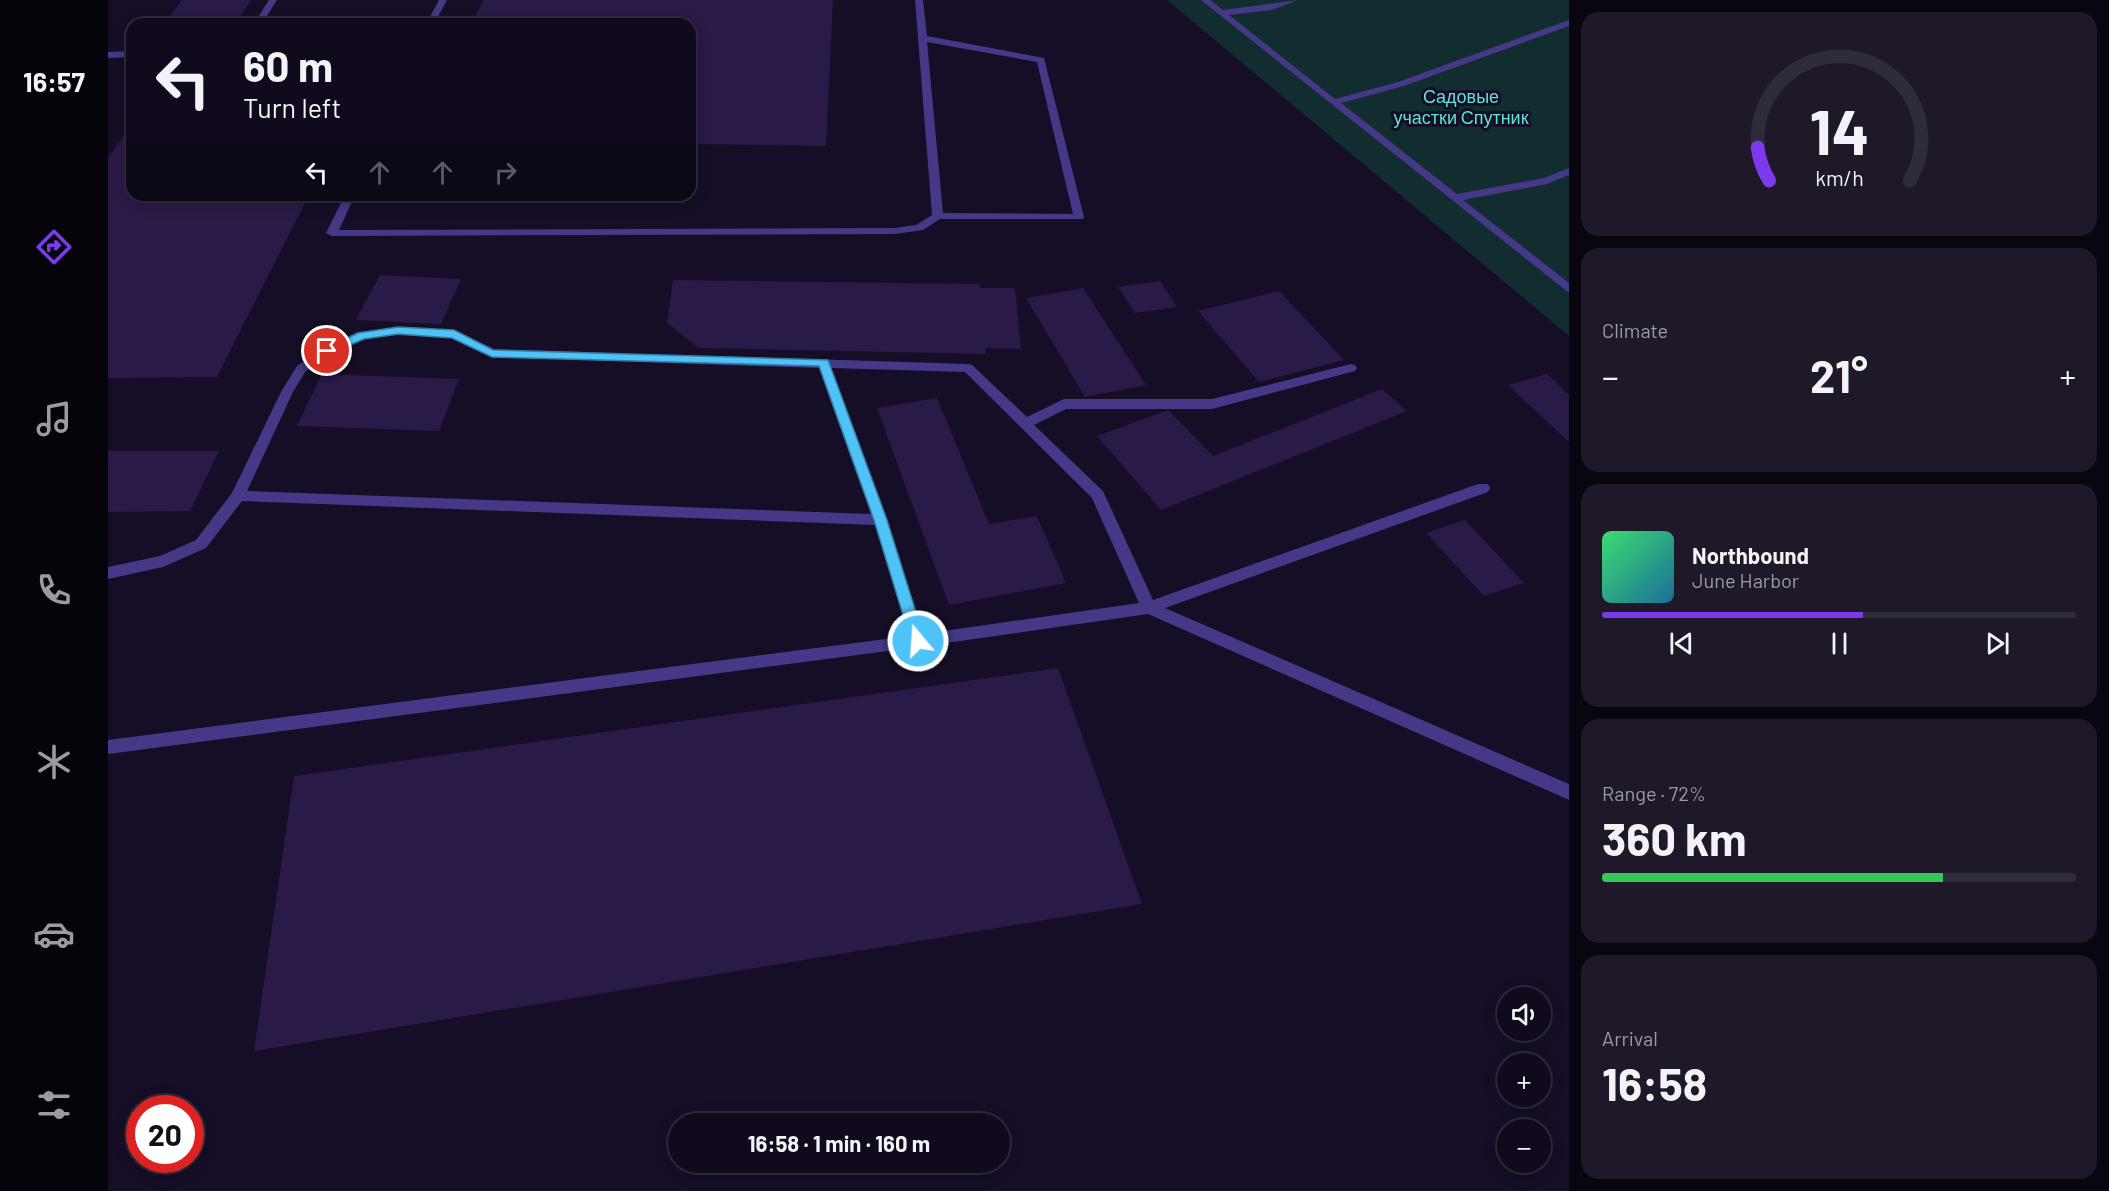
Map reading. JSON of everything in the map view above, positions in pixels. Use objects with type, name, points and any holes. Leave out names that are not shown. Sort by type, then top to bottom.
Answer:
[{"type":"lane","points":[[262,17],[273,0]]},
{"type":"lane","points":[[433,18],[443,0]]},
{"type":"lane","points":[[919,0],[938,216]]},
{"type":"lane","points":[[1204,0],[1569,289]]},
{"type":"lane","points":[[1222,13],[1272,7],[1294,0]]},
{"type":"lane","points":[[1334,102],[1401,84],[1569,23]]},
{"type":"lane","points":[[347,201],[332,233],[896,231],[919,228],[938,216],[1079,217],[1041,60],[923,38]]},
{"type":"lane","points":[[108,55],[126,54]]},
{"type":"lane","points":[[1455,198],[1546,181],[1569,171]]},
{"type":"lane","points":[[108,573],[163,561],[201,544],[238,496],[287,392],[301,369],[327,351],[362,335],[398,331],[454,334],[492,353],[968,368],[1098,495],[1149,608],[1569,792]]},
{"type":"lane","points":[[824,362],[880,520],[918,641]]},
{"type":"lane","points":[[1025,424],[1064,404],[1212,404],[1351,368]]},
{"type":"lane","points":[[108,747],[918,641],[1149,608],[1483,488]]},
{"type":"lane","points":[[238,496],[880,520]]},
{"type":"green space","name":"Садовые участки Спутник","points":[[1167,0],[1569,0],[1569,336]]},
{"type":"building","points":[[182,0],[251,0],[239,18],[168,18]]},
{"type":"building","points":[[483,0],[833,0],[826,146],[696,144],[696,18],[475,18]]},
{"type":"building","points":[[126,133],[126,201],[306,201],[217,377],[108,378],[108,158]]},
{"type":"building","points":[[380,275],[461,279],[441,324],[356,320]]},
{"type":"building","points":[[673,280],[979,284],[981,288],[1015,288],[1021,349],[986,348],[985,354],[699,348],[667,323]]},
{"type":"building","points":[[1160,281],[1177,307],[1135,313],[1118,287]]},
{"type":"building","points":[[1083,288],[1146,385],[1085,397],[1026,298]]},
{"type":"building","points":[[1279,291],[1344,360],[1259,382],[1198,311]]},
{"type":"building","points":[[322,374],[459,379],[439,431],[297,426]]},
{"type":"building","points":[[1547,374],[1569,395],[1569,442],[1508,385]]},
{"type":"building","points":[[1382,389],[1407,411],[1161,510],[1097,436],[1168,410],[1213,456]]},
{"type":"building","points":[[937,398],[989,524],[1037,516],[1066,583],[949,605],[877,408]]},
{"type":"building","points":[[108,451],[219,451],[190,511],[108,512]]},
{"type":"building","points":[[1465,520],[1524,583],[1484,596],[1426,533]]},
{"type":"building","points":[[1058,668],[1142,904],[254,1051],[294,776]]},
{"type":"route","points":[[327,351],[362,335],[398,331],[454,334],[492,353],[824,362],[880,520],[918,641]]}]
